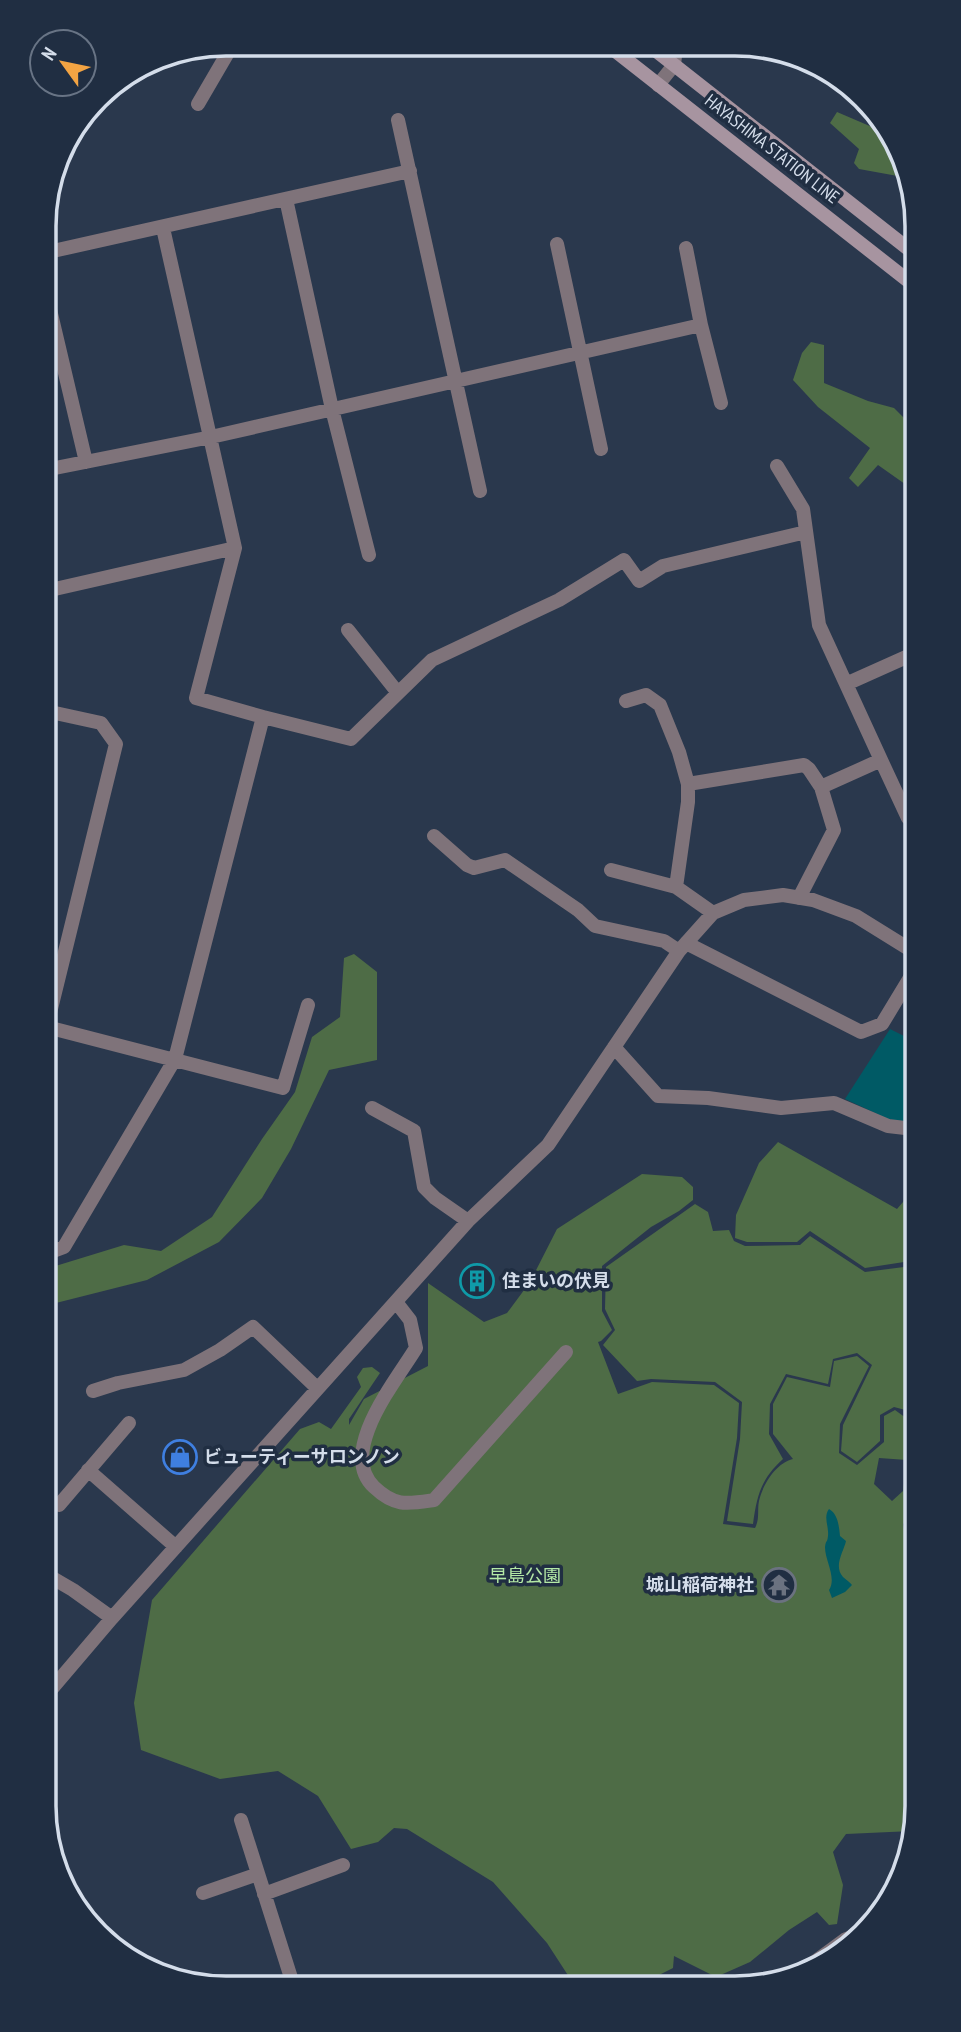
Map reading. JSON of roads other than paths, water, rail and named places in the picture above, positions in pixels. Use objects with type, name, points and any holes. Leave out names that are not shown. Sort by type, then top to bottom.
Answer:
[{"type":"main road","name":"HAYASHIMA STATION LINE","points":[[622,56],[905,278]]},
{"type":"main road","name":"HAYASHIMA STATION LINE","points":[[663,56],[905,246]]},
{"type":"street","points":[[198,104],[226,56]]},
{"type":"street","points":[[658,85],[674,65],[675,56]]},
{"type":"street","points":[[398,120],[480,491]]},
{"type":"street","points":[[56,250],[410,171]]},
{"type":"street","points":[[286,200],[332,409],[369,555]]},
{"type":"street","points":[[163,228],[234,548],[197,698],[263,718],[351,738],[432,660],[559,600],[624,559],[639,581],[663,566],[806,532]]},
{"type":"street","points":[[557,244],[601,449]]},
{"type":"street","points":[[686,248],[701,325],[721,403]]},
{"type":"street","points":[[56,468],[211,437],[701,325]]},
{"type":"street","points":[[56,335],[86,462]]},
{"type":"street","points":[[777,466],[803,509],[818,625],[905,812]]},
{"type":"street","points":[[56,589],[234,548]]},
{"type":"street","points":[[348,630],[398,693]]},
{"type":"street","points":[[846,684],[905,658]]},
{"type":"street","points":[[626,701],[646,695],[660,705],[679,752],[688,784],[676,887]]},
{"type":"street","points":[[56,713],[101,723],[116,744],[56,989]]},
{"type":"street","points":[[56,1250],[64,1247],[175,1059],[263,718]]},
{"type":"street","points":[[821,787],[881,760]]},
{"type":"street","points":[[688,784],[804,765],[809,769],[821,787],[834,831],[799,898]]},
{"type":"street","points":[[434,836],[474,868],[505,860],[595,926],[683,947],[861,1032],[881,1024],[905,985]]},
{"type":"street","points":[[611,870],[676,887],[713,913]]},
{"type":"street","points":[[56,1685],[112,1618],[468,1221],[548,1145],[683,947],[713,913],[744,900],[783,895],[813,900],[856,916],[905,946]]},
{"type":"street","points":[[56,1028],[284,1088],[308,1005]]},
{"type":"street","points":[[614,1047],[658,1096],[708,1098],[781,1108],[834,1102],[888,1126],[905,1128]]},
{"type":"street","points":[[372,1108],[414,1131],[424,1187],[468,1221]]},
{"type":"street","points":[[396,1302],[410,1320],[416,1348],[367,1428],[360,1460],[368,1482],[388,1500],[409,1504],[434,1500],[566,1352]]},
{"type":"street","points":[[93,1391],[118,1383],[184,1370],[253,1327],[317,1388]]},
{"type":"street","points":[[59,1505],[129,1423]]},
{"type":"street","points":[[88,1471],[176,1547]]},
{"type":"street","points":[[56,1580],[112,1618]]},
{"type":"street","points":[[242,1820],[290,1976]]},
{"type":"street","points":[[264,1894],[343,1865]]},
{"type":"street","points":[[203,1893],[258,1874]]},
{"type":"place","name":"住まいの伏見","points":[[477,1281]]},
{"type":"place","name":"ビューティーサロンノン","points":[[180,1457]]},
{"type":"place","name":"城山稲荷神社","points":[[779,1585]]},
{"type":"park label","name":"早島公園","points":[[525,1576]]}]
